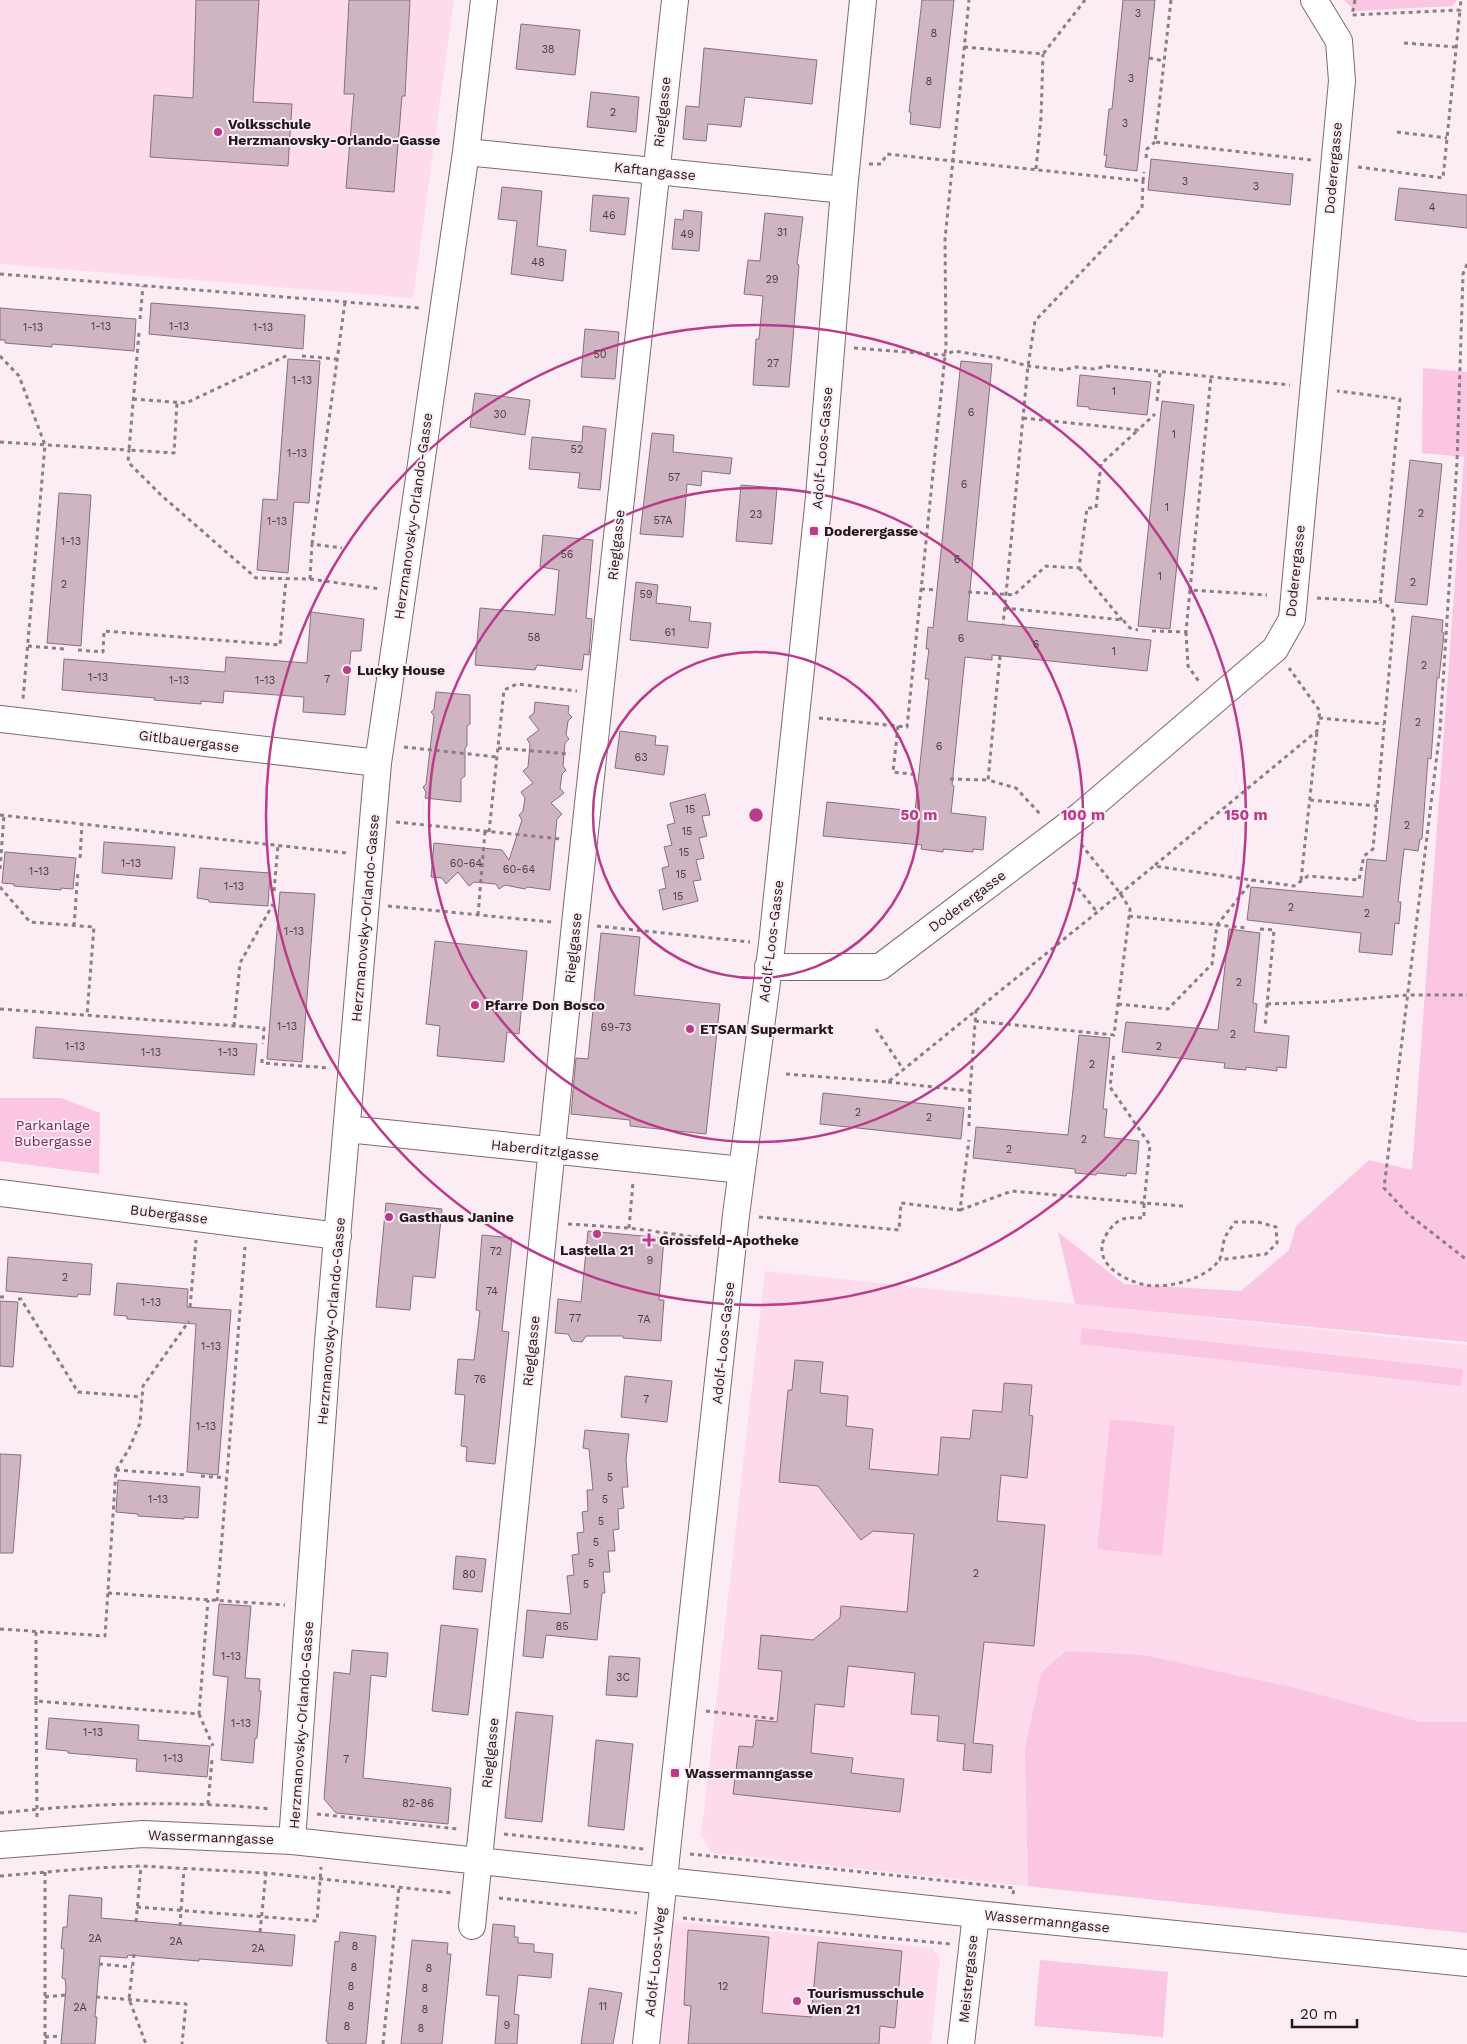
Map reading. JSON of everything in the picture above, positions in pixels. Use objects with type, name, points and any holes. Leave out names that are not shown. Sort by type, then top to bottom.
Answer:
[{"type":"street","name":"Herzmanovsky-Orlando-Gasse","points":[[292,1841],[328,1342],[373,820],[380,753],[466,152],[484,0]]},
{"type":"street","name":"Rieglgasse","points":[[472,1926],[593,756],[674,0]]},
{"type":"street","name":"Adolf-Loos-Gasse","points":[[663,1880],[736,1215],[768,967],[796,716],[819,497],[844,190],[863,0]]},
{"type":"street","name":"Doderergasse","points":[[768,967],[880,968],[1081,815],[1276,649],[1292,619],[1342,81],[1339,41],[1314,0]]},
{"type":"street","name":"Kaftangasse","points":[[466,152],[844,190]]},
{"type":"street","name":"Gitlbauergasse","points":[[11,720],[380,753]]},
{"type":"street","name":"Haberditzlgasse","points":[[347,1129],[742,1170]]},
{"type":"street","name":"Bubergasse","points":[[0,1193],[338,1236]]},
{"type":"street","name":"Wassermanngasse","points":[[0,1846],[143,1834],[292,1841],[976,1914],[1467,1963]]},
{"type":"street","name":"Adolf-Loos-Weg","points":[[646,2044],[663,1880]]},
{"type":"street","name":"Meistergasse","points":[[961,2044],[976,1914]]},
{"type":"path","points":[[796,716],[907,728],[945,355],[945,239],[969,0]]},
{"type":"path","points":[[1036,169],[1041,118],[1043,54],[1085,0]]},
{"type":"path","points":[[1156,142],[1171,0]]},
{"type":"path","points":[[1355,0],[1352,15],[1460,10]]},
{"type":"path","points":[[1354,166],[1443,178],[1461,0]]},
{"type":"path","points":[[1404,43],[1456,48]]},
{"type":"path","points":[[964,47],[1043,54]]},
{"type":"path","points":[[1149,58],[1164,60]]},
{"type":"path","points":[[1397,132],[1447,138]]},
{"type":"path","points":[[1146,158],[1147,149],[1156,142],[1313,161]]},
{"type":"path","points":[[863,164],[881,164],[887,154],[1143,181]]},
{"type":"path","points":[[1003,625],[1028,366],[1035,321],[1142,208],[1144,172]]},
{"type":"path","points":[[1467,264],[1463,274],[1457,462],[1440,730],[1384,1188],[1408,1214],[1467,1260]]},
{"type":"path","points":[[0,274],[443,310]]},
{"type":"path","points":[[140,319],[143,286]]},
{"type":"path","points":[[310,579],[312,544],[345,302]]},
{"type":"path","points":[[139,333],[128,462],[161,495],[256,578],[310,579],[403,592]]},
{"type":"path","points":[[831,346],[945,355],[954,351],[999,358],[1028,366],[1063,370],[1076,367],[1094,369],[1107,366],[1290,385]]},
{"type":"path","points":[[133,399],[186,402],[288,355]]},
{"type":"path","points":[[0,356],[20,376],[45,445],[28,646],[11,720]]},
{"type":"path","points":[[302,356],[337,359]]},
{"type":"path","points":[[1157,401],[1160,372]]},
{"type":"path","points":[[1200,683],[1188,666],[1186,632],[1211,376]]},
{"type":"path","points":[[1329,390],[1400,399],[1380,602]]},
{"type":"path","points":[[0,442],[174,453],[176,402]]},
{"type":"path","points":[[1079,568],[1087,508],[1096,508],[1101,464],[1155,414]]},
{"type":"path","points":[[1023,418],[1138,430]]},
{"type":"path","points":[[312,544],[342,548]]},
{"type":"path","points":[[968,592],[1014,595],[1046,566],[1079,568],[1122,620],[1130,628],[1138,630]]},
{"type":"path","points":[[78,650],[103,652],[104,631],[280,645],[286,579]]},
{"type":"path","points":[[921,589],[937,590]]},
{"type":"path","points":[[1190,590],[1267,595]]},
{"type":"path","points":[[1154,866],[1294,886],[1308,876],[1359,880],[1364,856],[1373,850],[1394,618],[1392,608],[1380,602],[1308,598]]},
{"type":"path","points":[[1004,608],[1122,620]]},
{"type":"path","points":[[1152,631],[1186,632]]},
{"type":"path","points":[[28,646],[65,649]]},
{"type":"path","points":[[988,780],[1000,656]]},
{"type":"path","points":[[1286,664],[1320,711],[1301,880]]},
{"type":"path","points":[[478,915],[504,690],[517,684],[600,694]]},
{"type":"path","points":[[1319,718],[1384,724]]},
{"type":"path","points":[[898,726],[893,772],[919,775]]},
{"type":"path","points":[[888,1082],[1317,732]]},
{"type":"path","points":[[498,748],[593,756]]},
{"type":"path","points":[[380,753],[497,757]]},
{"type":"path","points":[[950,779],[988,780],[1016,788],[1041,815]]},
{"type":"path","points":[[1310,800],[1377,806]]},
{"type":"path","points":[[0,869],[2,815],[370,855]]},
{"type":"path","points":[[373,820],[584,842]]},
{"type":"path","points":[[80,858],[82,824]]},
{"type":"path","points":[[975,1021],[1114,1037],[1130,909],[1120,893],[1077,839]]},
{"type":"path","points":[[274,891],[278,845]]},
{"type":"path","points":[[74,926],[78,871]]},
{"type":"path","points":[[1118,1004],[1168,1009],[1212,964],[1216,925],[1253,880]]},
{"type":"path","points":[[1073,882],[1097,912]]},
{"type":"path","points":[[0,887],[30,922],[94,927],[87,1015]]},
{"type":"path","points":[[234,1026],[240,963],[273,904]]},
{"type":"path","points":[[1129,916],[1247,928]]},
{"type":"path","points":[[1260,929],[1274,930],[1265,1027]]},
{"type":"path","points":[[1267,1004],[1324,1002],[1408,995],[1467,995]]},
{"type":"path","points":[[0,1009],[264,1028],[263,1044]]},
{"type":"path","points":[[969,1126],[976,1010]]},
{"type":"path","points":[[876,1029],[903,1070]]},
{"type":"path","points":[[1114,1052],[1110,1087],[1150,1145],[1144,1218],[1128,1217],[1114,1222],[1103,1238],[1101,1253],[1114,1272],[1146,1285],[1180,1283],[1202,1275],[1219,1260],[1225,1237],[1236,1222],[1258,1222],[1276,1227],[1277,1243],[1266,1254],[1219,1260]]},
{"type":"path","points":[[262,1059],[262,1063],[352,1070]]},
{"type":"path","points":[[786,1074],[970,1091]]},
{"type":"path","points":[[960,1210],[969,1140]]},
{"type":"path","points":[[629,1228],[635,1160]]},
{"type":"path","points":[[736,1215],[899,1230],[901,1204],[960,1210],[1012,1191],[1183,1206]]},
{"type":"path","points":[[190,1307],[198,1218]]},
{"type":"path","points":[[545,1222],[629,1228],[710,1239],[711,1230]]},
{"type":"path","points":[[216,1601],[247,1224]]},
{"type":"path","points":[[0,1297],[5,1297]]},
{"type":"path","points":[[18,1299],[21,1299],[78,1392],[142,1397]]},
{"type":"path","points":[[0,1630],[105,1636],[116,1470],[130,1448],[140,1423],[143,1386],[189,1321]]},
{"type":"path","points":[[116,1470],[187,1475]]},
{"type":"path","points":[[201,1476],[226,1478]]},
{"type":"path","points":[[108,1593],[310,1607]]},
{"type":"path","points":[[208,1600],[199,1714],[213,1746]]},
{"type":"path","points":[[36,1632],[36,1809],[40,1842]]},
{"type":"path","points":[[36,1701],[199,1714]]},
{"type":"path","points":[[682,1709],[777,1719]]},
{"type":"path","points":[[208,1804],[212,1760]]},
{"type":"path","points":[[137,1907],[317,1921],[323,1845]]},
{"type":"path","points":[[136,1922],[141,1866]]},
{"type":"path","points":[[180,1926],[184,1869]]},
{"type":"path","points":[[45,1872],[45,2044]]},
{"type":"path","points":[[260,1932],[266,1873]]},
{"type":"path","points":[[383,2044],[399,1888]]},
{"type":"path","points":[[134,1954],[130,1999],[146,2044]]},
{"type":"path","points":[[99,1964],[132,1967]]},
{"type":"path","points":[[45,1997],[65,1995]]},
{"type":"path","points":[[96,1997],[186,2004],[182,2044]]},
{"type":"path","points":[[45,2037],[62,2036]]},
{"type":"shaded area","name":"Volksschule Herzmanovsky-Orlando-Gasse","points":[[0,0],[454,0],[413,298],[0,264]]},
{"type":"shaded area","points":[[765,1271],[1467,1345],[1467,1933],[711,1853],[704,1841],[705,1838],[701,1837]]},
{"type":"shaded area","name":"Tourismusschule Wien 21","points":[[672,1921],[932,1948],[940,1958],[931,2044],[655,2044]]},
{"type":"green space","points":[[1344,0],[1457,0],[1452,6],[1355,11]]},
{"type":"green space","points":[[1423,368],[1467,372],[1467,1342],[1075,1304],[1058,1232],[1124,1284],[1241,1291],[1289,1250],[1296,1226],[1369,1160],[1412,1170],[1464,457],[1422,453]]},
{"type":"green space","name":"Parkanlage Bubergasse","points":[[0,1098],[61,1098],[100,1113],[99,1174],[0,1161]]},
{"type":"green space","points":[[1082,1328],[1463,1369],[1461,1386],[1080,1344]]},
{"type":"green space","points":[[1110,1419],[1175,1426],[1162,1556],[1097,1549]]},
{"type":"green space","points":[[1066,1651],[1143,1655],[1295,1688],[1420,1722],[1467,1722],[1467,1933],[1028,1886],[1025,1750],[1041,1673]]},
{"type":"green space","points":[[1040,1960],[1168,1972],[1163,2037],[1034,2026]]},
{"type":"building","points":[[196,0],[259,0],[253,102],[292,104],[288,166],[150,157],[154,95],[193,98]]},
{"type":"building","points":[[349,0],[410,0],[405,96],[402,96],[394,192],[346,188],[354,94],[344,94]]},
{"type":"building","points":[[922,0],[954,0],[940,128],[910,124],[911,112],[909,112]]},
{"type":"building","points":[[1123,0],[1155,0],[1137,171],[1105,167],[1107,155],[1104,155],[1109,109],[1112,109]]},
{"type":"building","points":[[521,24],[580,30],[575,75],[516,69]]},
{"type":"building","points":[[704,48],[817,60],[812,104],[745,97],[741,127],[708,124],[706,141],[683,139],[686,106],[699,107]]},
{"type":"building","points":[[591,92],[639,97],[636,132],[587,127]]},
{"type":"building","points":[[1151,159],[1293,174],[1290,205],[1148,190]]},
{"type":"building","points":[[502,187],[542,191],[537,246],[566,250],[563,281],[511,274],[517,221],[498,219]]},
{"type":"building","points":[[1399,188],[1467,195],[1467,228],[1395,220]]},
{"type":"building","points":[[593,195],[629,198],[625,235],[590,231]]},
{"type":"building","points":[[684,210],[702,212],[699,251],[672,249],[675,219],[683,220]]},
{"type":"building","points":[[765,213],[803,217],[797,264],[799,265],[789,387],[753,385],[756,339],[759,339],[763,296],[744,294],[748,260],[760,261]]},
{"type":"building","points":[[151,303],[305,315],[303,349],[149,334]]},
{"type":"building","points":[[0,308],[136,319],[134,351],[52,344],[52,347],[5,343],[5,340],[0,340]]},
{"type":"building","points":[[585,329],[619,332],[615,379],[581,377]]},
{"type":"building","points":[[288,359],[320,361],[309,503],[294,502],[288,573],[257,570],[263,499],[277,500]]},
{"type":"building","points":[[961,361],[992,364],[967,621],[1151,640],[1147,671],[992,655],[992,660],[965,657],[952,785],[954,786],[951,813],[986,817],[983,850],[973,849],[973,852],[943,849],[943,852],[921,849],[922,845],[823,836],[827,802],[915,811],[929,679],[925,679],[929,649],[926,649],[928,627],[933,628]]},
{"type":"building","points":[[1080,375],[1151,382],[1147,415],[1077,406]]},
{"type":"building","points":[[475,393],[530,400],[525,435],[470,427]]},
{"type":"building","points":[[1162,401],[1194,405],[1170,629],[1138,626]]},
{"type":"building","points":[[583,426],[606,429],[600,490],[578,488],[580,473],[529,469],[532,437],[582,442]]},
{"type":"building","points":[[652,433],[674,435],[673,452],[732,458],[730,474],[702,471],[701,486],[687,484],[683,537],[640,534]]},
{"type":"building","points":[[1410,460],[1442,464],[1427,605],[1395,602]]},
{"type":"building","points":[[741,485],[777,488],[772,544],[736,541]]},
{"type":"building","points":[[59,493],[91,495],[81,646],[47,643]]},
{"type":"building","points":[[543,535],[593,540],[586,618],[592,619],[589,655],[584,654],[582,670],[537,665],[535,670],[475,665],[480,608],[555,615],[559,570],[540,567]]},
{"type":"building","points":[[636,582],[658,585],[656,603],[691,607],[689,621],[711,623],[708,648],[630,640]]},
{"type":"building","points":[[311,612],[364,619],[361,651],[351,651],[345,715],[303,712],[304,697],[224,691],[223,703],[201,701],[201,704],[62,690],[64,659],[225,672],[226,657],[307,663]]},
{"type":"building","points":[[1412,616],[1443,620],[1442,632],[1444,633],[1439,678],[1437,678],[1431,759],[1428,758],[1422,839],[1420,839],[1418,851],[1404,849],[1398,902],[1401,902],[1399,924],[1395,923],[1392,955],[1359,952],[1361,933],[1247,920],[1251,887],[1363,897],[1367,859],[1386,861]]},
{"type":"building","points":[[436,692],[470,695],[470,724],[467,726],[465,776],[461,779],[461,802],[425,798],[426,792],[423,787],[426,784],[434,716],[431,712],[434,709]]},
{"type":"building","points":[[535,702],[569,706],[568,713],[572,717],[568,721],[566,735],[569,739],[565,743],[563,766],[566,770],[562,774],[560,788],[564,793],[551,803],[562,814],[557,819],[550,890],[527,887],[525,889],[505,885],[499,889],[496,884],[474,882],[469,886],[458,872],[446,884],[442,878],[431,877],[434,843],[502,850],[509,860],[522,820],[519,815],[523,811],[525,798],[521,792],[533,783],[523,771],[528,767],[530,744],[527,739],[539,730],[529,717],[534,713]]},
{"type":"building","points":[[620,731],[656,736],[655,745],[668,746],[664,775],[615,768]]},
{"type":"building","points":[[705,794],[710,815],[702,816],[707,836],[699,838],[704,858],[696,860],[701,880],[693,881],[698,901],[663,910],[659,890],[666,888],[662,868],[669,866],[664,847],[672,845],[667,825],[675,823],[670,803]]},
{"type":"building","points":[[104,842],[175,847],[172,879],[102,873]]},
{"type":"building","points":[[5,852],[76,858],[73,889],[61,888],[61,890],[14,886],[14,884],[2,883]]},
{"type":"building","points":[[200,868],[270,873],[268,906],[209,902],[209,900],[197,898]]},
{"type":"building","points":[[280,892],[315,894],[302,1062],[267,1059]]},
{"type":"building","points":[[1229,929],[1260,933],[1253,1003],[1257,1004],[1254,1032],[1289,1036],[1286,1068],[1277,1067],[1277,1071],[1246,1067],[1246,1070],[1224,1068],[1225,1063],[1122,1052],[1126,1022],[1218,1030]]},
{"type":"building","points":[[601,933],[640,937],[634,995],[720,1004],[706,1134],[630,1126],[630,1120],[571,1114],[576,1058],[588,1059]]},
{"type":"building","name":"Pfarre Don Bosco","points":[[435,941],[527,951],[519,1034],[507,1032],[504,1062],[437,1056],[440,1026],[426,1024]]},
{"type":"building","points":[[36,1027],[257,1044],[254,1075],[33,1058]]},
{"type":"building","points":[[1079,1035],[1110,1038],[1103,1109],[1107,1109],[1104,1137],[1139,1141],[1136,1174],[1127,1173],[1126,1176],[1075,1173],[1075,1169],[973,1158],[976,1127],[1068,1135]]},
{"type":"building","points":[[823,1093],[964,1108],[961,1139],[820,1124]]},
{"type":"building","points":[[386,1203],[442,1209],[435,1278],[413,1276],[410,1310],[376,1307]]},
{"type":"building","points":[[588,1231],[664,1238],[659,1300],[664,1300],[661,1341],[623,1338],[623,1336],[586,1336],[582,1342],[572,1341],[568,1334],[555,1333],[558,1299],[581,1302]]},
{"type":"building","points":[[482,1235],[512,1238],[502,1331],[509,1332],[495,1464],[466,1461],[467,1447],[461,1446],[465,1395],[455,1394],[458,1359],[474,1360],[480,1311],[476,1310]]},
{"type":"building","points":[[8,1257],[92,1264],[90,1295],[78,1294],[77,1297],[6,1291]]},
{"type":"building","points":[[117,1283],[188,1289],[187,1307],[231,1310],[218,1475],[187,1472],[196,1324],[127,1319],[127,1316],[114,1315]]},
{"type":"building","points":[[0,1301],[18,1302],[13,1367],[0,1366]]},
{"type":"building","points":[[795,1360],[823,1362],[820,1393],[848,1396],[846,1426],[873,1429],[869,1469],[938,1475],[941,1437],[970,1439],[973,1410],[1002,1412],[1004,1383],[1032,1385],[1029,1415],[1033,1416],[1027,1478],[1001,1475],[997,1521],[1045,1525],[1034,1646],[984,1642],[973,1743],[993,1745],[991,1773],[963,1770],[965,1744],[937,1741],[939,1716],[911,1714],[915,1673],[848,1666],[844,1707],[815,1704],[811,1753],[853,1758],[851,1773],[904,1779],[900,1812],[733,1794],[739,1746],[753,1747],[756,1720],[777,1722],[782,1671],[758,1669],[761,1635],[813,1640],[840,1618],[841,1606],[907,1612],[914,1534],[873,1531],[861,1540],[818,1486],[779,1482],[788,1390],[792,1390]]},
{"type":"building","points":[[625,1376],[672,1381],[667,1422],[621,1417]]},
{"type":"building","points":[[585,1430],[629,1434],[626,1459],[628,1487],[622,1487],[624,1508],[618,1509],[619,1529],[613,1530],[615,1551],[608,1551],[610,1572],[603,1572],[605,1593],[602,1593],[597,1640],[546,1635],[543,1658],[523,1656],[527,1610],[571,1614],[567,1576],[574,1575],[572,1555],[579,1554],[577,1533],[584,1532],[582,1512],[588,1511],[587,1490],[593,1490],[589,1449],[583,1448]]},
{"type":"building","points":[[0,1454],[21,1455],[13,1553],[0,1553]]},
{"type":"building","points":[[118,1480],[200,1487],[198,1518],[138,1516],[138,1514],[116,1512]]},
{"type":"building","points":[[456,1556],[486,1559],[482,1592],[453,1589]]},
{"type":"building","points":[[219,1604],[251,1606],[245,1678],[260,1679],[259,1691],[261,1691],[253,1763],[221,1760],[228,1677],[213,1675]]},
{"type":"building","points":[[441,1625],[478,1629],[468,1715],[432,1711]]},
{"type":"building","points":[[352,1650],[388,1653],[386,1677],[371,1675],[363,1778],[451,1788],[448,1824],[336,1813],[324,1799],[334,1672],[350,1674]]},
{"type":"building","points":[[609,1656],[640,1658],[637,1697],[606,1695]]},
{"type":"building","points":[[516,1712],[553,1716],[542,1822],[505,1818]]},
{"type":"building","points":[[49,1718],[139,1725],[138,1740],[210,1746],[207,1777],[136,1771],[137,1759],[68,1753],[68,1751],[46,1749]]},
{"type":"building","points":[[596,1740],[633,1744],[624,1830],[588,1826]]},
{"type":"building","points":[[69,1895],[102,1898],[101,1918],[295,1935],[292,1966],[128,1955],[127,1958],[100,1956],[95,2017],[97,2017],[95,2044],[61,2044],[66,1988],[65,1979],[62,1978],[64,1949],[61,1948],[63,1927],[67,1927]]},
{"type":"building","points":[[493,1924],[515,1926],[514,1937],[518,1937],[518,1943],[534,1944],[534,1952],[553,1954],[551,1978],[518,1975],[514,2014],[519,2015],[517,2044],[495,2044],[499,1996],[486,1995]]},
{"type":"building","points":[[688,1930],[769,1937],[762,2013],[811,2017],[818,1942],[902,1951],[895,2028],[880,2026],[879,2044],[688,2044],[691,2006],[684,2005]]},
{"type":"building","points":[[340,1932],[376,1936],[366,2044],[328,2044],[326,2041],[335,1941],[339,1942]]},
{"type":"building","points":[[412,1940],[448,1943],[447,1954],[451,1954],[442,2044],[401,2044]]},
{"type":"building","points":[[589,1988],[622,1993],[613,2044],[581,2044]]},
{"type":"place","name":"Volksschule Herzmanovsky-Orlando-Gasse","points":[[218,132]]},
{"type":"place","name":"Doderergasse","points":[[814,531]]},
{"type":"place","name":"Lucky House","points":[[347,670]]},
{"type":"place","name":"Pfarre Don Bosco","points":[[475,1005]]},
{"type":"place","name":"ETSAN Supermarkt","points":[[690,1029]]},
{"type":"place","name":"Gasthaus Janine","points":[[389,1217]]},
{"type":"place","name":"Lastella 21","points":[[597,1234]]},
{"type":"place","name":"Grossfeld-Apotheke","points":[[649,1240]]},
{"type":"place","name":"Wassermanngasse","points":[[675,1773]]},
{"type":"place","name":"Tourismusschule Wien 21","points":[[797,2001]]}]
